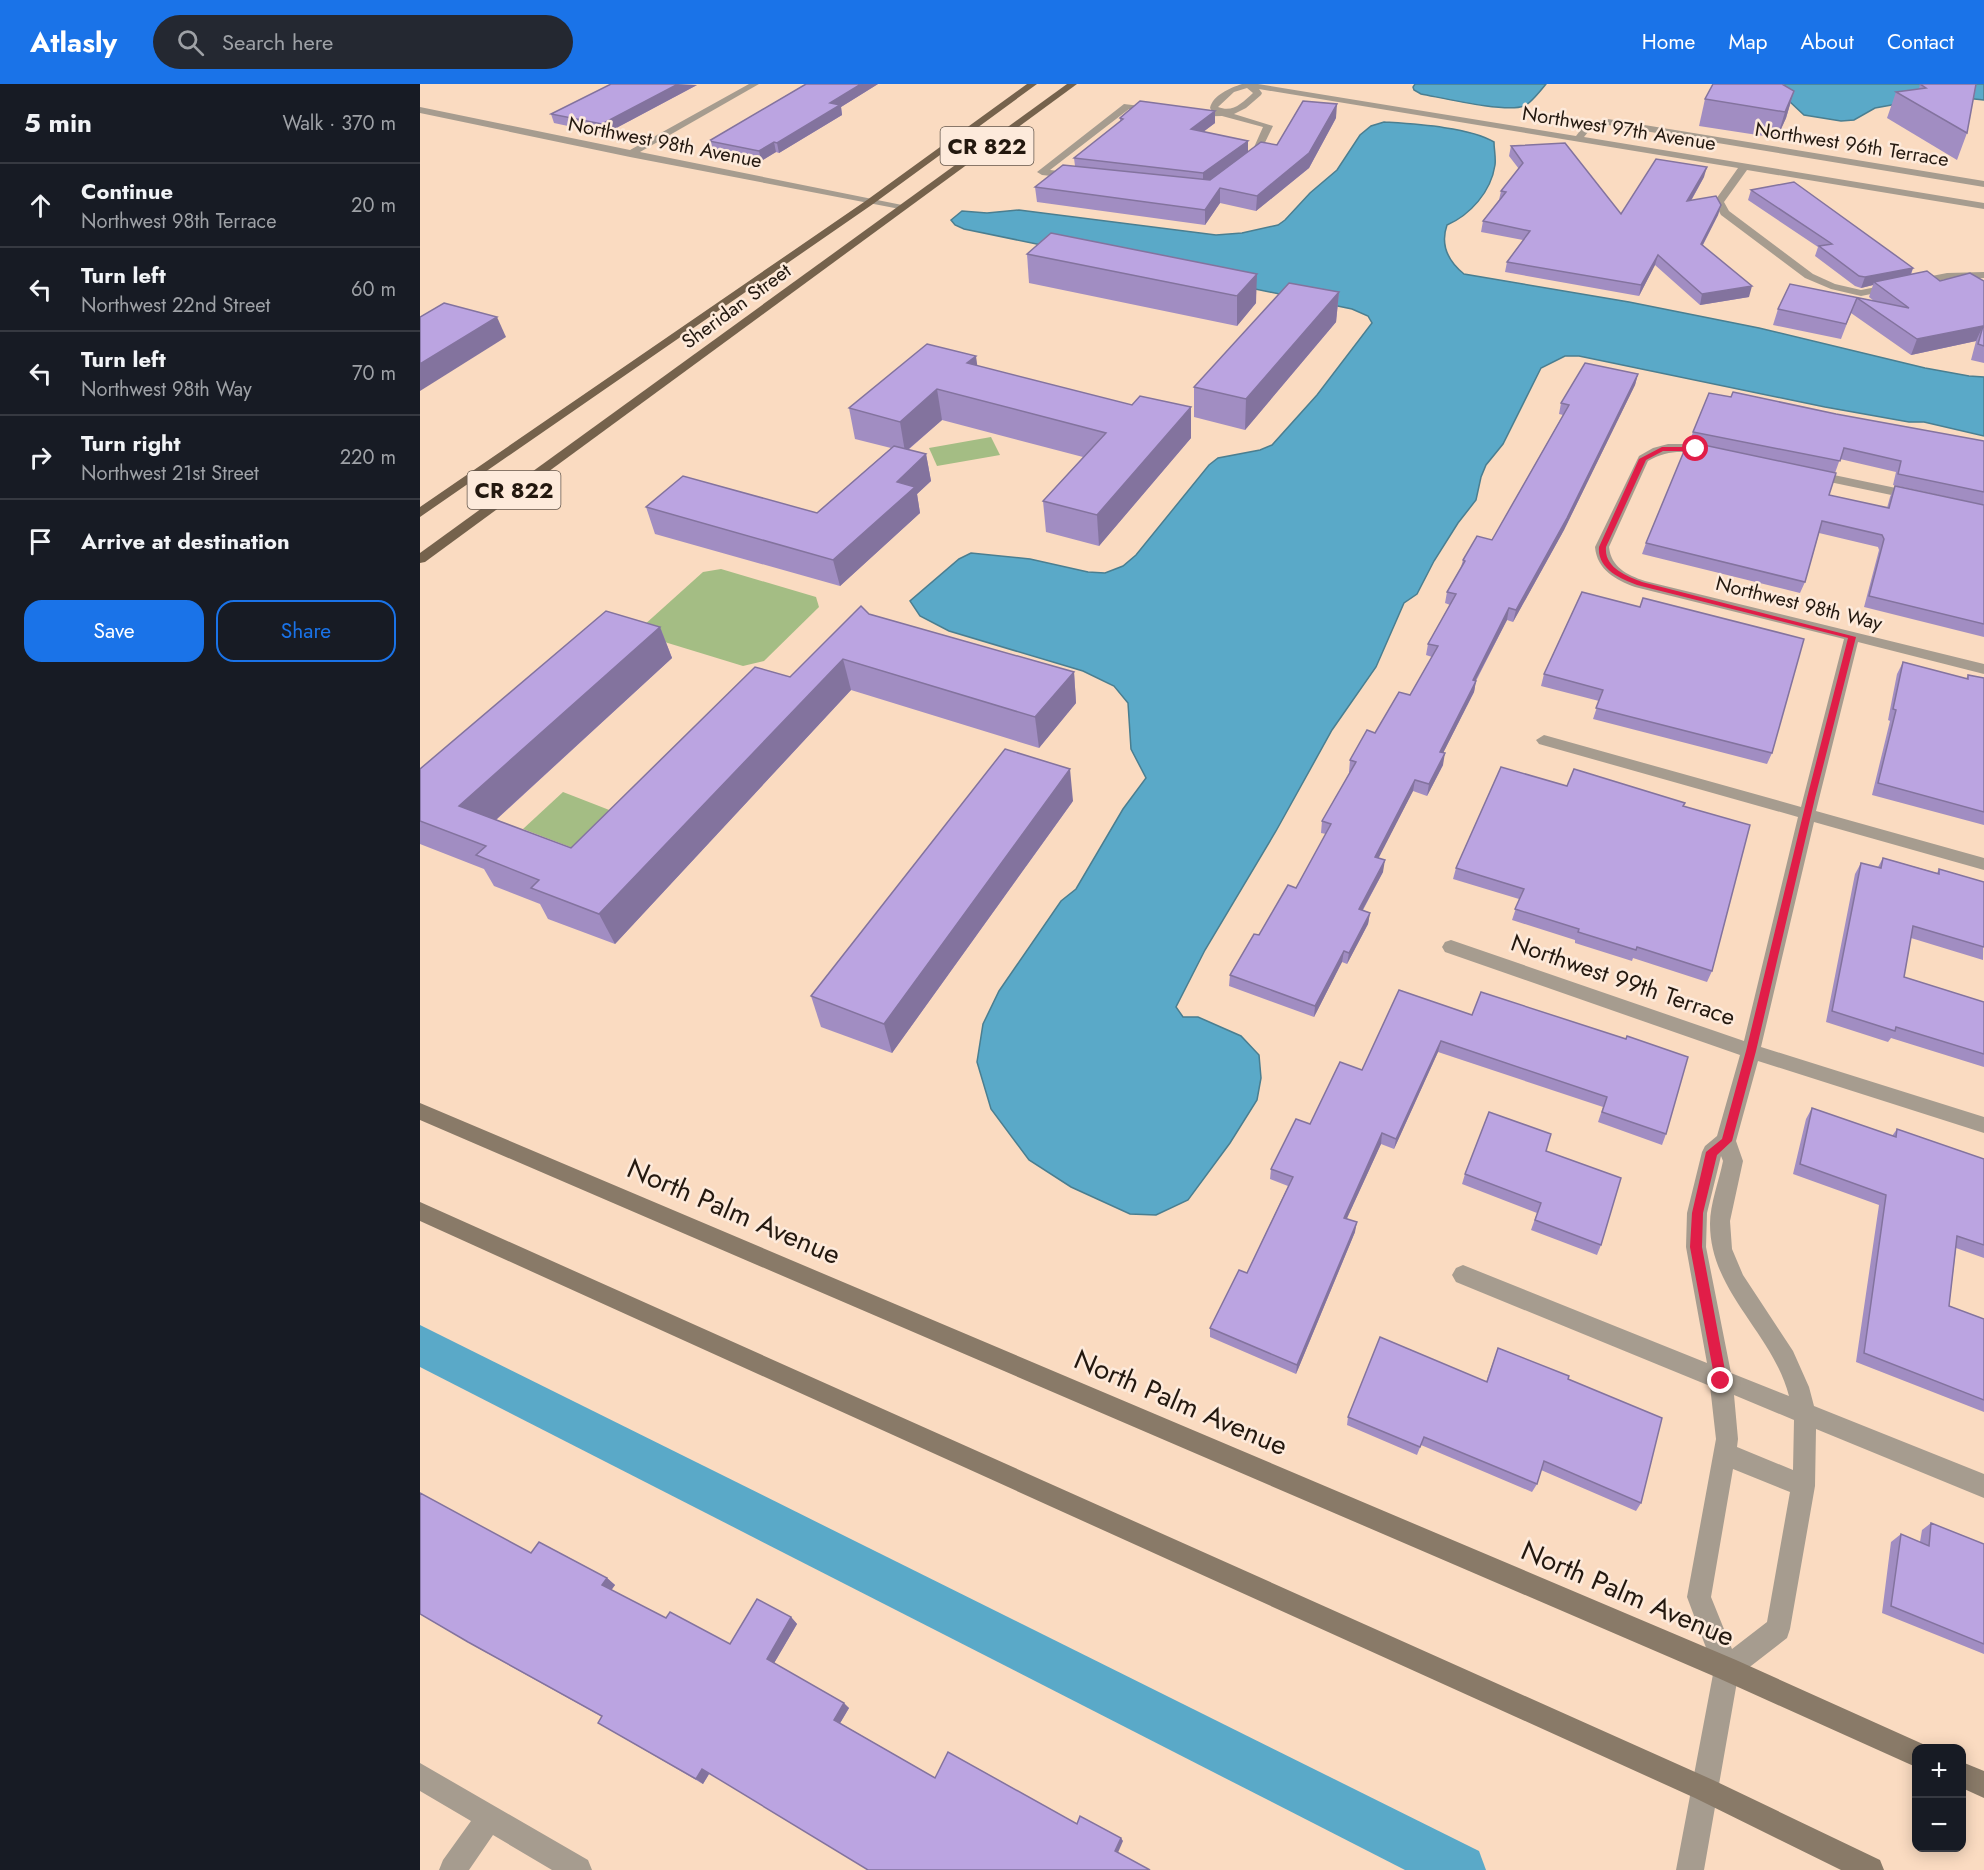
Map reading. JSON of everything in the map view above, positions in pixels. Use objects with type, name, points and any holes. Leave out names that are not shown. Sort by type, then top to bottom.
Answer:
[{"type":"main road","name":"Sheridan Street","points":[[420,513],[870,202],[1034,84]]},
{"type":"main road","name":"Sheridan Street","points":[[420,559],[1073,84]]},
{"type":"main road","name":"North Palm Avenue","points":[[420,1111],[1727,1669],[1912,1752]]},
{"type":"main road","points":[[420,1211],[1704,1789],[1870,1870]]},
{"type":"main road","points":[[1966,1777],[1984,1785]]},
{"type":"street","points":[[630,154],[755,84]]},
{"type":"street","points":[[1222,113],[1180,114],[1127,106],[1042,172],[1206,191],[1255,155],[1268,126],[1222,113],[1214,108],[1214,105],[1231,90],[1248,85],[1258,93],[1237,111],[1222,113]]},
{"type":"street","name":"Northwest 97th Avenue","points":[[1248,85],[1984,206]]},
{"type":"street","name":"Northwest 98th Avenue","points":[[420,110],[902,208]]},
{"type":"street","name":"Northwest 96th Terrace","points":[[1578,139],[1589,125],[1608,122],[1984,184]]},
{"type":"street","points":[[1744,167],[1719,202],[1725,213],[1809,276],[1831,286],[1861,293],[1947,276],[1984,274]]},
{"type":"street","name":"Northwest 98th Way","points":[[1719,454],[1689,448],[1662,449],[1647,456],[1640,464],[1602,547],[1602,553],[1608,566],[1620,576],[1640,584],[1984,669]]},
{"type":"street","points":[[1800,471],[1926,499]]},
{"type":"street","points":[[1727,1669],[1778,1629],[1805,1471],[1805,1414],[1798,1387],[1785,1358],[1734,1280],[1722,1250],[1720,1221],[1733,1161],[1726,1141],[1751,1051],[1852,637]]},
{"type":"street","points":[[1544,740],[1984,864]]},
{"type":"street","name":"Northwest 99th Terrace","points":[[1451,947],[1751,1051],[1984,1125]]},
{"type":"street","points":[[1690,1870],[1727,1669],[1699,1597],[1725,1454],[1726,1421],[1721,1381],[1696,1247],[1697,1213],[1712,1152],[1726,1141]]},
{"type":"street","points":[[1463,1275],[1984,1486]]},
{"type":"street","points":[[1725,1454],[1803,1486]]},
{"type":"street","points":[[420,1776],[578,1870]]},
{"type":"street","points":[[453,1870],[489,1818]]},
{"type":"green space","points":[[991,437],[1000,455],[937,466],[929,448]]},
{"type":"green space","points":[[721,569],[816,597],[819,607],[764,661],[743,666],[645,636],[643,626],[703,572]]},
{"type":"green space","points":[[563,792],[617,813],[578,850],[523,829]]},
{"type":"water","points":[[1415,84],[1546,84],[1527,105],[1503,108],[1421,94],[1414,90]]},
{"type":"water","points":[[1763,84],[1984,84],[1984,100],[1955,97],[1925,99],[1875,108],[1854,120],[1841,121],[1804,115],[1788,100]]},
{"type":"water","points":[[1384,122],[1456,130],[1494,142],[1495,165],[1489,184],[1471,209],[1447,225],[1445,232],[1447,252],[1464,274],[1629,302],[1759,328],[1925,368],[1984,377],[1984,436],[1924,422],[1909,422],[1825,407],[1579,356],[1565,356],[1541,368],[1503,444],[1486,465],[1476,500],[1434,561],[1417,594],[1404,603],[1376,667],[1332,730],[1276,831],[1205,950],[1176,1007],[1183,1017],[1198,1017],[1241,1036],[1259,1055],[1261,1078],[1257,1100],[1230,1143],[1188,1200],[1156,1215],[1130,1214],[1071,1187],[1029,1160],[991,1109],[977,1062],[983,1024],[999,991],[1061,901],[1076,889],[1123,809],[1146,778],[1131,749],[1128,703],[1114,686],[1083,671],[949,631],[920,616],[910,601],[959,559],[971,553],[1030,559],[1088,572],[1105,573],[1123,566],[1136,555],[1209,465],[1218,458],[1260,450],[1272,445],[1317,395],[1372,323],[1368,316],[1352,309],[964,229],[955,225],[951,220],[962,211],[987,213],[1019,210],[1216,235],[1242,233],[1278,225],[1337,170],[1360,135],[1371,126]]},
{"type":"building","points":[[611,84],[678,84],[602,124],[551,114]]},
{"type":"building","points":[[806,84],[861,84],[830,103],[840,105],[777,143],[774,142],[759,151],[709,141]]},
{"type":"building","points":[[1713,84],[1782,84],[1794,91],[1785,112],[1705,99]]},
{"type":"building","points":[[1920,84],[1976,84],[1967,133],[1896,92],[1926,88]]},
{"type":"building","points":[[1140,101],[1215,111],[1191,129],[1248,141],[1203,173],[1074,158],[1123,119],[1120,118]]},
{"type":"building","points":[[1303,101],[1337,104],[1309,153],[1257,196],[1220,188],[1205,210],[1035,187],[1063,165],[1210,180],[1261,142],[1277,145]]},
{"type":"building","points":[[1565,143],[1621,214],[1656,159],[1707,167],[1687,201],[1716,196],[1721,205],[1701,244],[1752,286],[1702,294],[1658,255],[1641,285],[1507,262],[1530,231],[1483,221],[1506,192],[1501,191],[1523,163],[1511,146]]},
{"type":"building","points":[[1794,182],[1913,268],[1865,277],[1859,276],[1819,246],[1832,244],[1751,190]]},
{"type":"building","points":[[1051,233],[1257,274],[1237,296],[1027,254]]},
{"type":"building","points":[[1927,271],[1940,281],[1970,273],[1984,281],[1984,346],[1978,344],[1983,326],[1917,339],[1857,298],[1846,324],[1778,309],[1790,284],[1909,308],[1874,282]]},
{"type":"building","points":[[1289,283],[1339,292],[1246,399],[1194,387]]},
{"type":"building","points":[[444,303],[497,317],[420,364],[420,317]]},
{"type":"building","points":[[927,344],[976,356],[967,363],[1132,405],[1140,396],[1191,407],[1097,515],[1043,501],[1106,433],[937,389],[900,422],[849,408]]},
{"type":"building","points":[[1585,363],[1638,374],[1567,518],[1516,610],[1509,608],[1440,752],[1445,753],[1429,784],[1415,780],[1375,857],[1385,860],[1359,909],[1370,913],[1349,953],[1344,951],[1315,1006],[1230,975],[1254,934],[1259,935],[1288,885],[1296,888],[1331,824],[1322,821],[1356,762],[1350,760],[1367,730],[1375,733],[1399,692],[1410,695],[1438,646],[1428,644],[1456,594],[1447,592],[1465,561],[1463,560],[1477,536],[1492,540],[1569,405],[1561,403]]},
{"type":"building","points":[[1733,392],[1836,414],[1984,441],[1984,492],[1898,474],[1901,461],[1844,448],[1840,461],[1693,432],[1709,393],[1731,397]]},
{"type":"building","points":[[1687,444],[1699,444],[1836,473],[1829,495],[1889,508],[1895,486],[1984,505],[1984,624],[1869,596],[1884,539],[1882,535],[1822,521],[1805,582],[1646,543]]},
{"type":"building","points":[[894,446],[926,454],[897,482],[915,487],[833,560],[646,507],[683,476],[817,513]]},
{"type":"building","points":[[1582,592],[1640,607],[1643,598],[1804,639],[1772,753],[1596,708],[1603,690],[1544,674]]},
{"type":"building","points":[[861,606],[869,614],[1074,672],[1035,717],[843,659],[599,914],[531,888],[539,880],[476,855],[486,846],[420,821],[420,769],[606,611],[660,627],[459,806],[571,848],[755,667],[790,677]]},
{"type":"building","points":[[1903,662],[1968,679],[1968,675],[1984,678],[1984,812],[1878,783],[1896,710],[1893,709]]},
{"type":"building","points":[[1005,749],[1070,769],[884,1024],[811,996]]},
{"type":"building","points":[[1501,767],[1567,786],[1574,769],[1685,803],[1683,806],[1750,825],[1712,971],[1637,947],[1636,950],[1578,932],[1579,929],[1515,909],[1524,889],[1456,868]]},
{"type":"building","points":[[1883,858],[1939,874],[1939,869],[1984,882],[1984,947],[1913,926],[1904,977],[1984,1002],[1984,1054],[1896,1027],[1895,1031],[1832,1011],[1861,863],[1881,868]]},
{"type":"building","points":[[1399,990],[1472,1015],[1481,992],[1688,1057],[1666,1134],[1602,1112],[1607,1097],[1441,1041],[1396,1139],[1382,1133],[1344,1218],[1357,1222],[1297,1365],[1210,1328],[1239,1270],[1247,1273],[1293,1177],[1271,1169],[1296,1119],[1310,1124],[1340,1062],[1362,1070]]},
{"type":"building","points":[[1812,1108],[1896,1137],[1897,1129],[1984,1159],[1984,1245],[1957,1236],[1949,1306],[1984,1319],[1984,1400],[1864,1353],[1886,1195],[1800,1164]]},
{"type":"building","points":[[1489,1112],[1551,1134],[1546,1151],[1621,1178],[1601,1245],[1535,1220],[1541,1203],[1465,1174]]},
{"type":"building","points":[[1380,1337],[1487,1382],[1498,1348],[1569,1376],[1568,1379],[1662,1418],[1641,1503],[1544,1461],[1537,1484],[1424,1437],[1420,1447],[1348,1417]]},
{"type":"building","points":[[420,1493],[531,1553],[539,1542],[607,1578],[602,1585],[666,1618],[670,1612],[730,1644],[757,1599],[791,1617],[767,1659],[844,1703],[834,1720],[935,1778],[948,1752],[1077,1824],[1080,1816],[1121,1838],[1115,1851],[1150,1870],[868,1870],[702,1769],[696,1779],[598,1723],[602,1716],[420,1614]]},
{"type":"building","points":[[1931,1523],[1984,1544],[1984,1644],[1891,1606],[1901,1534],[1929,1546]]},
{"type":"waterway","points":[[420,1345],[1460,1870]]},
{"type":"route","points":[[1696,449],[1681,447],[1662,449],[1643,459],[1602,547],[1604,561],[1608,566],[1620,576],[1640,584],[1852,637],[1751,1051],[1726,1141],[1712,1152],[1697,1213],[1696,1247],[1721,1381]]}]
